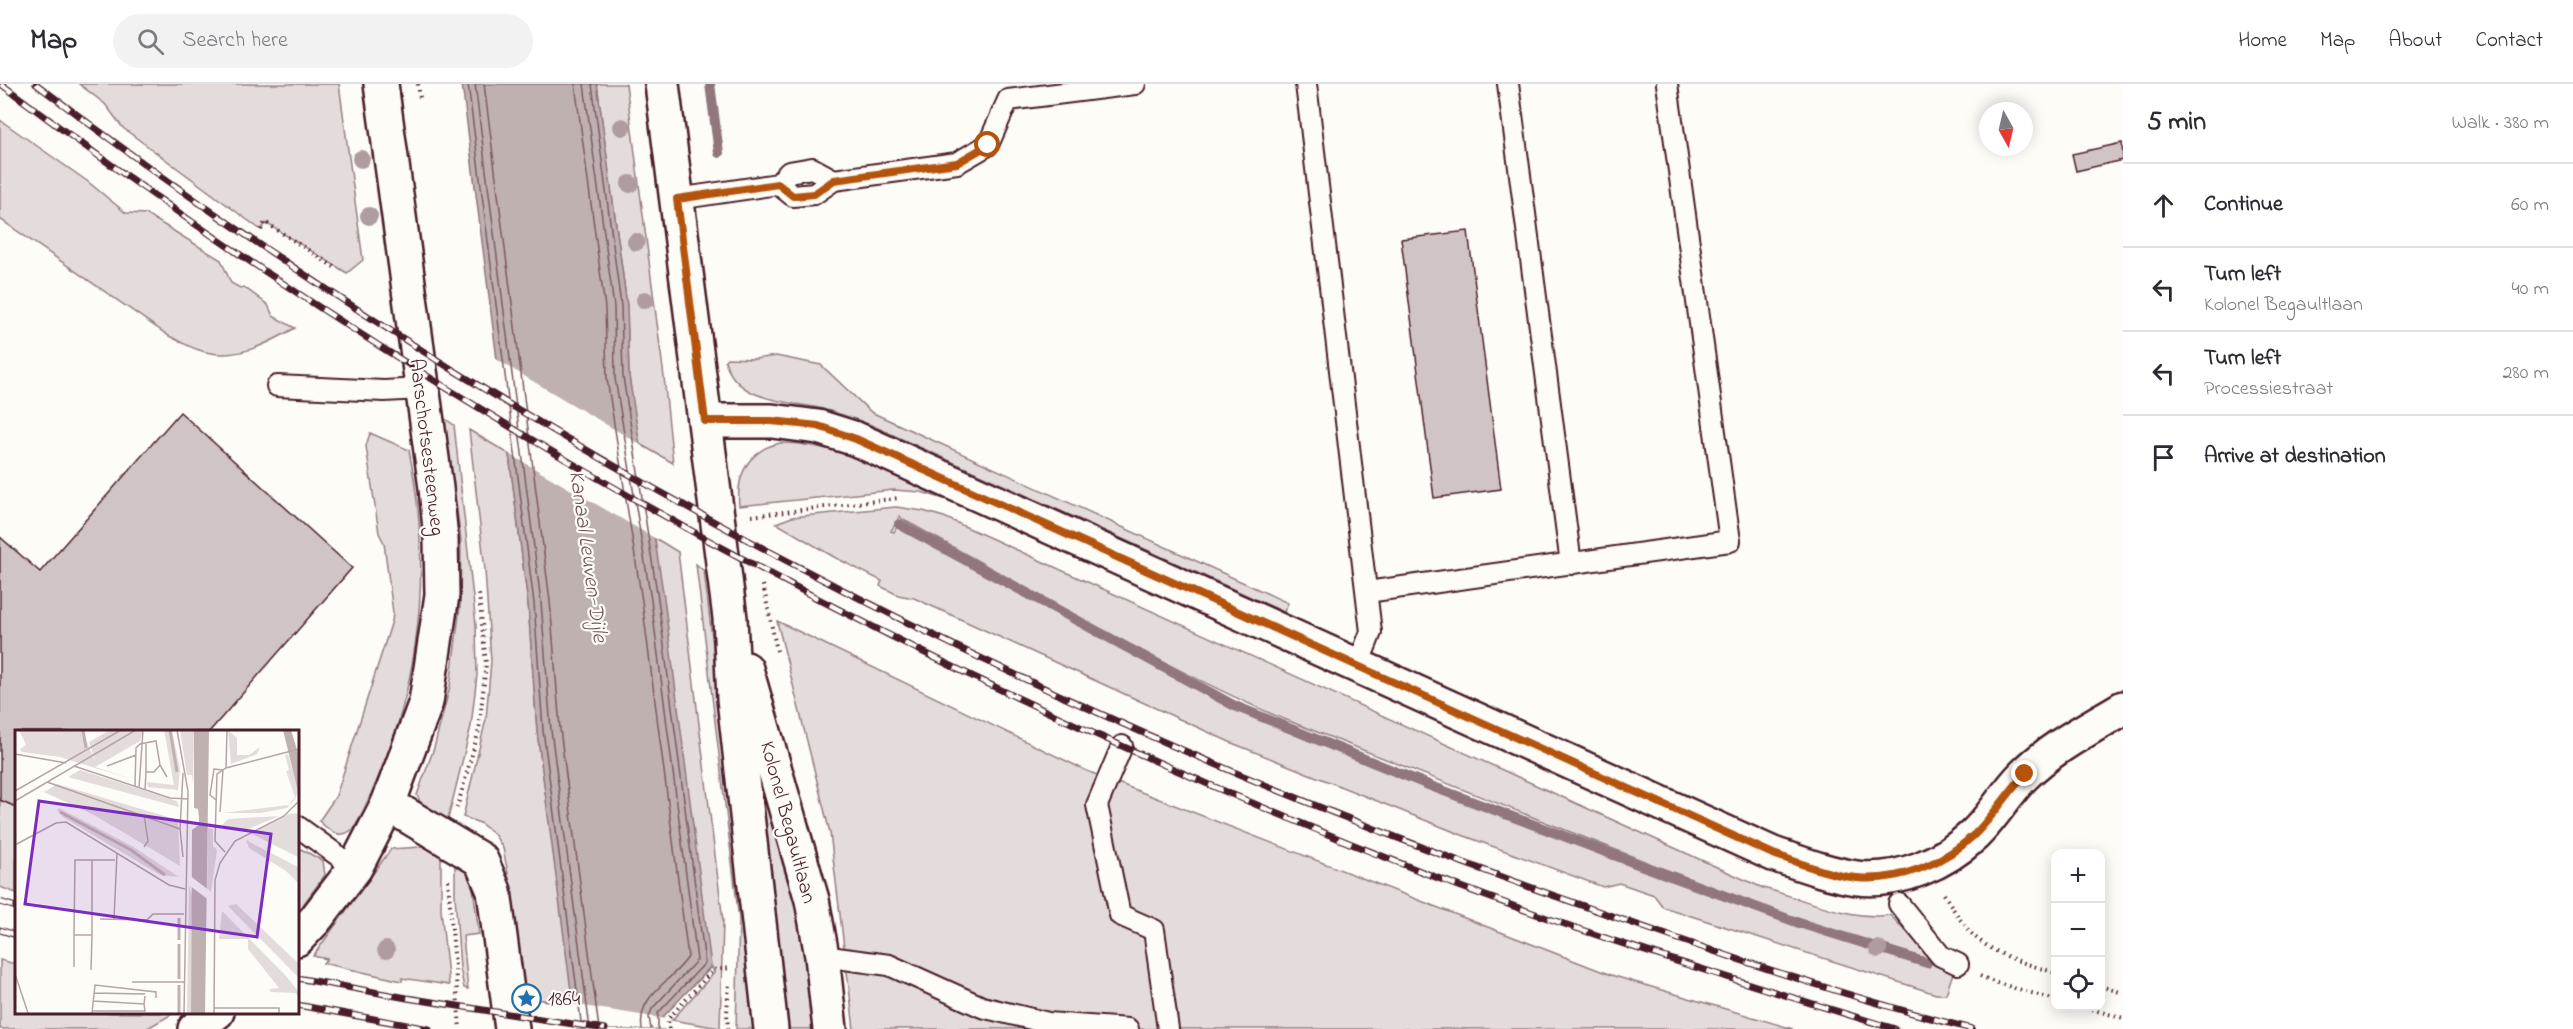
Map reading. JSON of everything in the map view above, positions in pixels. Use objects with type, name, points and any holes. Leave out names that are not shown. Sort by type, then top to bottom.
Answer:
[{"type":"street","name":"Aarschotsesteenweg","points":[[298,938],[315,921],[355,868],[388,804],[426,702],[442,595],[441,539],[436,488],[381,84]]},
{"type":"street","name":"Kolonel Begaultlaan","points":[[662,84],[730,618],[734,699],[771,1029]]},
{"type":"street","points":[[705,421],[772,421],[818,426],[856,439],[1773,854],[1858,878],[1884,877],[1912,872],[1943,858],[1975,834],[2025,774],[2062,746],[2123,708]]},
{"type":"street","name":"Kolonel Begaultlaan","points":[[730,618],[812,900],[822,956],[830,1029]]},
{"type":"street","points":[[388,804],[481,860],[494,891],[512,1029]]},
{"type":"street","points":[[195,1029],[214,1014]]},
{"type":"lane","points":[[677,199],[778,184],[789,172],[812,168],[834,180],[957,163],[988,145],[1008,100],[1135,84]]},
{"type":"lane","points":[[1306,84],[1371,632],[1358,665]]},
{"type":"lane","points":[[1508,84],[1571,564]]},
{"type":"lane","points":[[1366,592],[1730,542],[1667,84]]},
{"type":"lane","points":[[277,386],[384,391],[421,389]]},
{"type":"lane","points":[[1122,746],[1097,805],[1120,915],[1154,930],[1168,1029]]},
{"type":"lane","points":[[298,827],[355,868]]},
{"type":"lane","points":[[1899,904],[1941,956],[1958,964]]},
{"type":"lane","points":[[822,956],[889,965],[982,1007],[1048,1023],[1128,1029]]},
{"type":"path","points":[[261,230],[266,222],[334,267]]},
{"type":"path","points":[[448,877],[460,1029]]},
{"type":"path","points":[[1942,891],[1956,915],[1972,934],[2021,963],[2051,972]]},
{"type":"path","points":[[1958,964],[1994,982],[2051,999]]},
{"type":"path","points":[[669,1029],[668,1019],[713,970],[730,968]]},
{"type":"path","points":[[2105,988],[2123,993]]},
{"type":"path","points":[[2098,1011],[2123,1018]]},
{"type":"shaded area","points":[[79,84],[339,84],[363,260],[347,273],[266,223],[261,230],[123,128],[105,104]]},
{"type":"shaded area","points":[[597,84],[626,84],[673,463],[638,443],[629,376],[627,306]]},
{"type":"shaded area","points":[[0,120],[87,181],[126,213],[146,214],[221,260],[231,283],[240,288],[244,287],[268,305],[273,316],[295,328],[261,346],[237,353],[212,353],[195,349],[169,336],[0,219]]},
{"type":"shaded area","points":[[776,356],[821,365],[871,412],[1288,603],[1284,612],[871,425],[829,411],[766,398],[752,392],[740,385],[731,374],[725,360],[727,358],[755,359]]},
{"type":"shaded area","points":[[444,418],[454,425],[476,625],[477,675],[471,726],[447,823],[421,804],[417,795],[434,748],[450,686],[460,607],[461,540]]},
{"type":"shaded area","points":[[469,430],[509,454],[528,604],[537,731],[574,1005],[524,997],[511,889],[503,848],[494,834],[480,823],[463,817],[486,719],[491,661],[485,570]]},
{"type":"shaded area","points":[[370,433],[409,450],[417,499],[420,596],[415,644],[406,692],[393,738],[376,784],[354,828],[340,834],[331,831],[319,821],[336,796],[393,613],[384,543],[379,533],[366,446]]},
{"type":"shaded area","points":[[780,443],[802,444],[844,454],[944,499],[921,492],[894,490],[739,506],[740,484],[746,466],[760,451]]},
{"type":"shaded area","points":[[896,507],[944,517],[1763,888],[1843,912],[1859,915],[1890,915],[1935,961],[1954,970],[1946,994],[1936,994],[1663,907],[1654,895],[1619,883],[1603,887],[1462,835],[1232,743],[914,598],[898,595],[880,586],[882,581],[834,557],[776,523],[792,517]],"holes":[[[900,516],[1132,646],[1274,715],[1715,889],[1811,923],[1934,961],[1917,962],[1769,914],[1641,868],[1262,719],[1198,688],[897,526],[894,532],[891,531]]]},
{"type":"shaded area","points":[[655,538],[678,552],[723,921],[720,1028],[672,1020],[714,973],[712,967],[696,983]]},
{"type":"shaded area","points":[[696,564],[704,571],[759,1029],[736,1029],[739,920]]},
{"type":"shaded area","points":[[777,621],[1087,771],[1611,975],[1793,1029],[854,1029],[830,833]]},
{"type":"shaded area","points":[[744,694],[805,931],[818,1029],[782,1029]]},
{"type":"shaded area","points":[[0,800],[15,807],[15,893],[0,887]]},
{"type":"shaded area","points":[[422,843],[441,850],[441,910],[449,985],[402,978],[402,981],[323,963],[327,959],[313,956],[391,849],[421,847]]},
{"type":"shaded area","points":[[301,849],[323,861],[325,875],[298,912],[298,853]]},
{"type":"shaded area","points":[[455,857],[471,873],[479,934],[463,936],[468,989],[464,988],[460,968]]},
{"type":"shaded area","points":[[0,960],[15,964],[15,1014],[172,1014],[146,1029],[0,1029]]},
{"type":"water","name":"Kanaal Leuven-Dijle","points":[[462,84],[597,84],[627,306],[629,376],[664,598],[711,966],[663,1017],[664,1029],[576,1029],[537,731],[528,604]]},
{"type":"pier","points":[[494,358],[641,445],[658,540],[506,452]]},
{"type":"pier","points":[[571,1004],[666,1019],[667,1029],[573,1029]]},
{"type":"building","points":[[2122,143],[2123,160],[2076,171],[2072,154]]},
{"type":"building","points":[[1468,231],[1501,489],[1434,498],[1401,239]]},
{"type":"building","points":[[180,412],[352,568],[211,730],[15,730],[15,807],[0,800],[0,537],[40,572]]},
{"type":"waterway","points":[[710,84],[719,153]]},
{"type":"waterway","points":[[899,524],[1235,706],[1431,786],[1635,863],[1799,923],[1927,963]]},
{"type":"railway","points":[[1,84],[168,205],[339,320],[514,429],[692,531],[874,627],[1059,717],[1247,801],[1438,878],[1608,939],[1895,1029]]},
{"type":"railway","points":[[36,84],[213,213],[396,334],[583,448],[775,554],[970,653],[1170,745],[1372,828],[1725,955],[1873,1002],[1972,1029]]},
{"type":"railway","points":[[0,902],[15,907]]},
{"type":"railway","points":[[0,930],[15,935]]},
{"type":"railway","points":[[298,978],[605,1029]]},
{"type":"railway","points":[[298,1005],[429,1029]]},
{"type":"place","name":"1864","points":[[527,998]]},
{"type":"route","points":[[988,145],[957,163],[834,180],[814,194],[793,196],[778,184],[677,199],[695,327],[705,421],[772,421],[818,426],[856,439],[1773,854],[1834,873],[1858,878],[1884,877],[1912,872],[1943,858],[1975,834],[2025,774]]}]
